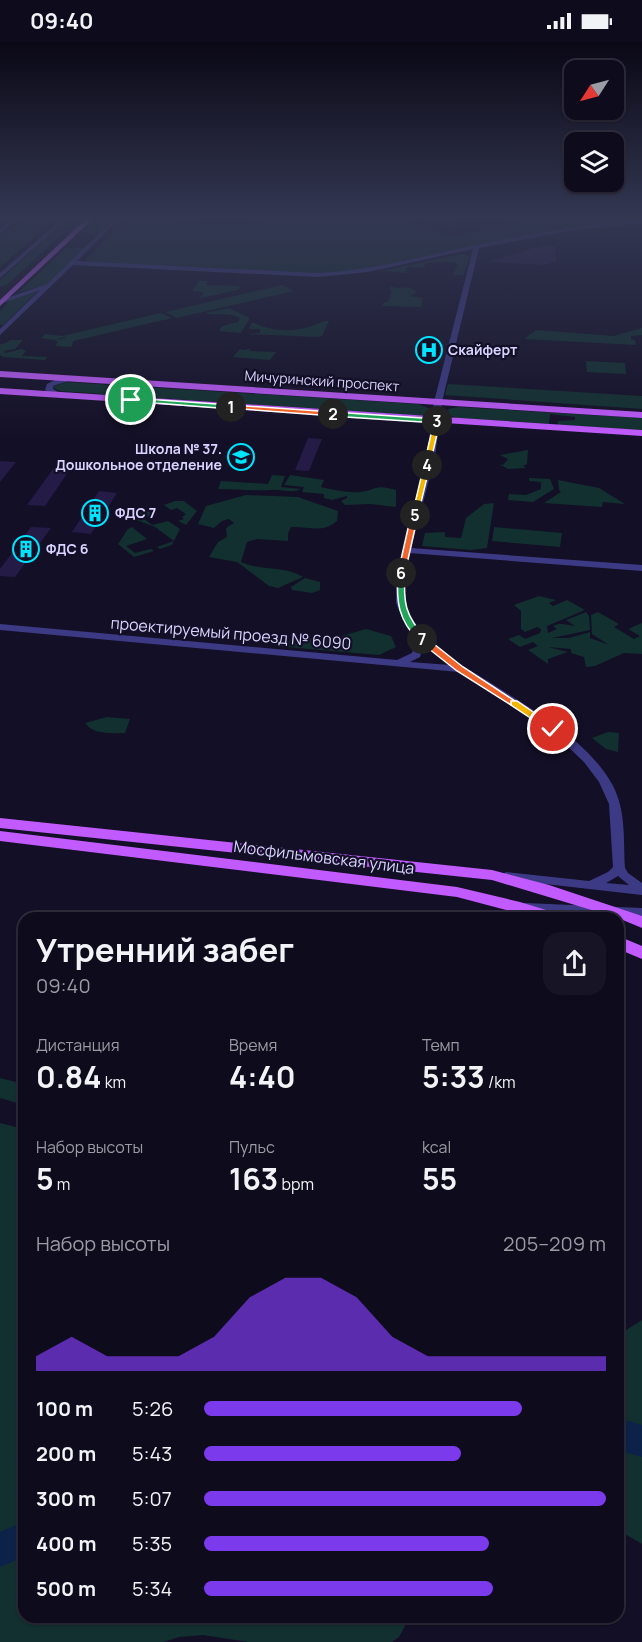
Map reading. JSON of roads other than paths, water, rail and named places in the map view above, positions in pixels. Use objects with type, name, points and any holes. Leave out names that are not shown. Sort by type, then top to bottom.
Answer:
[{"type":"main road","name":"Мичуринский проспект","points":[[0,374],[642,415]]},
{"type":"main road","points":[[1,391],[26,389],[36,384],[35,380],[19,375]]},
{"type":"main road","name":"Мичуринский проспект","points":[[1,391],[642,433]]},
{"type":"main road","name":"Мосфильмовская улица","points":[[0,823],[492,875]]},
{"type":"main road","name":"Мосфильмовская улица","points":[[0,836],[436,889],[520,907]]},
{"type":"main road","points":[[492,875],[611,912]]},
{"type":"main road","points":[[520,907],[535,912]]},
{"type":"main road","points":[[624,916],[642,922]]},
{"type":"main road","points":[[624,945],[642,953]]},
{"type":"street","points":[[1,300],[32,291]]},
{"type":"street","points":[[0,333],[45,291]]},
{"type":"street","points":[[394,663],[405,661],[416,655],[419,647],[415,632],[400,600],[399,583],[438,421],[438,402],[465,291]]},
{"type":"street","points":[[58,394],[49,390],[49,385],[59,380],[71,379]]},
{"type":"street","points":[[406,550],[642,568]]},
{"type":"street","name":"проектируемый проезд № 6090","points":[[0,627],[460,669]]},
{"type":"street","points":[[415,632],[460,669],[553,729],[587,759],[607,785],[615,804],[619,868],[624,876],[642,890]]},
{"type":"street","points":[[181,858],[174,855],[173,849],[178,844],[187,843]]},
{"type":"street","points":[[590,885],[612,875],[619,868]]},
{"type":"street","name":"Мосфильмовская улица","points":[[492,875],[642,890]]},
{"type":"street","name":"Мосфильмовская улица","points":[[520,907],[642,912]]},
{"type":"waterway","points":[[624,1436],[642,1441]]},
{"type":"waterway","points":[[0,1550],[18,1542]]},
{"type":"place","name":"Скайферт","points":[[429,350]]},
{"type":"place","name":"Школа № 37. Дошкольное отделение","points":[[241,457]]},
{"type":"place","name":"ФДС 7","points":[[95,513]]},
{"type":"place","name":"ФДС 6","points":[[26,549]]}]
